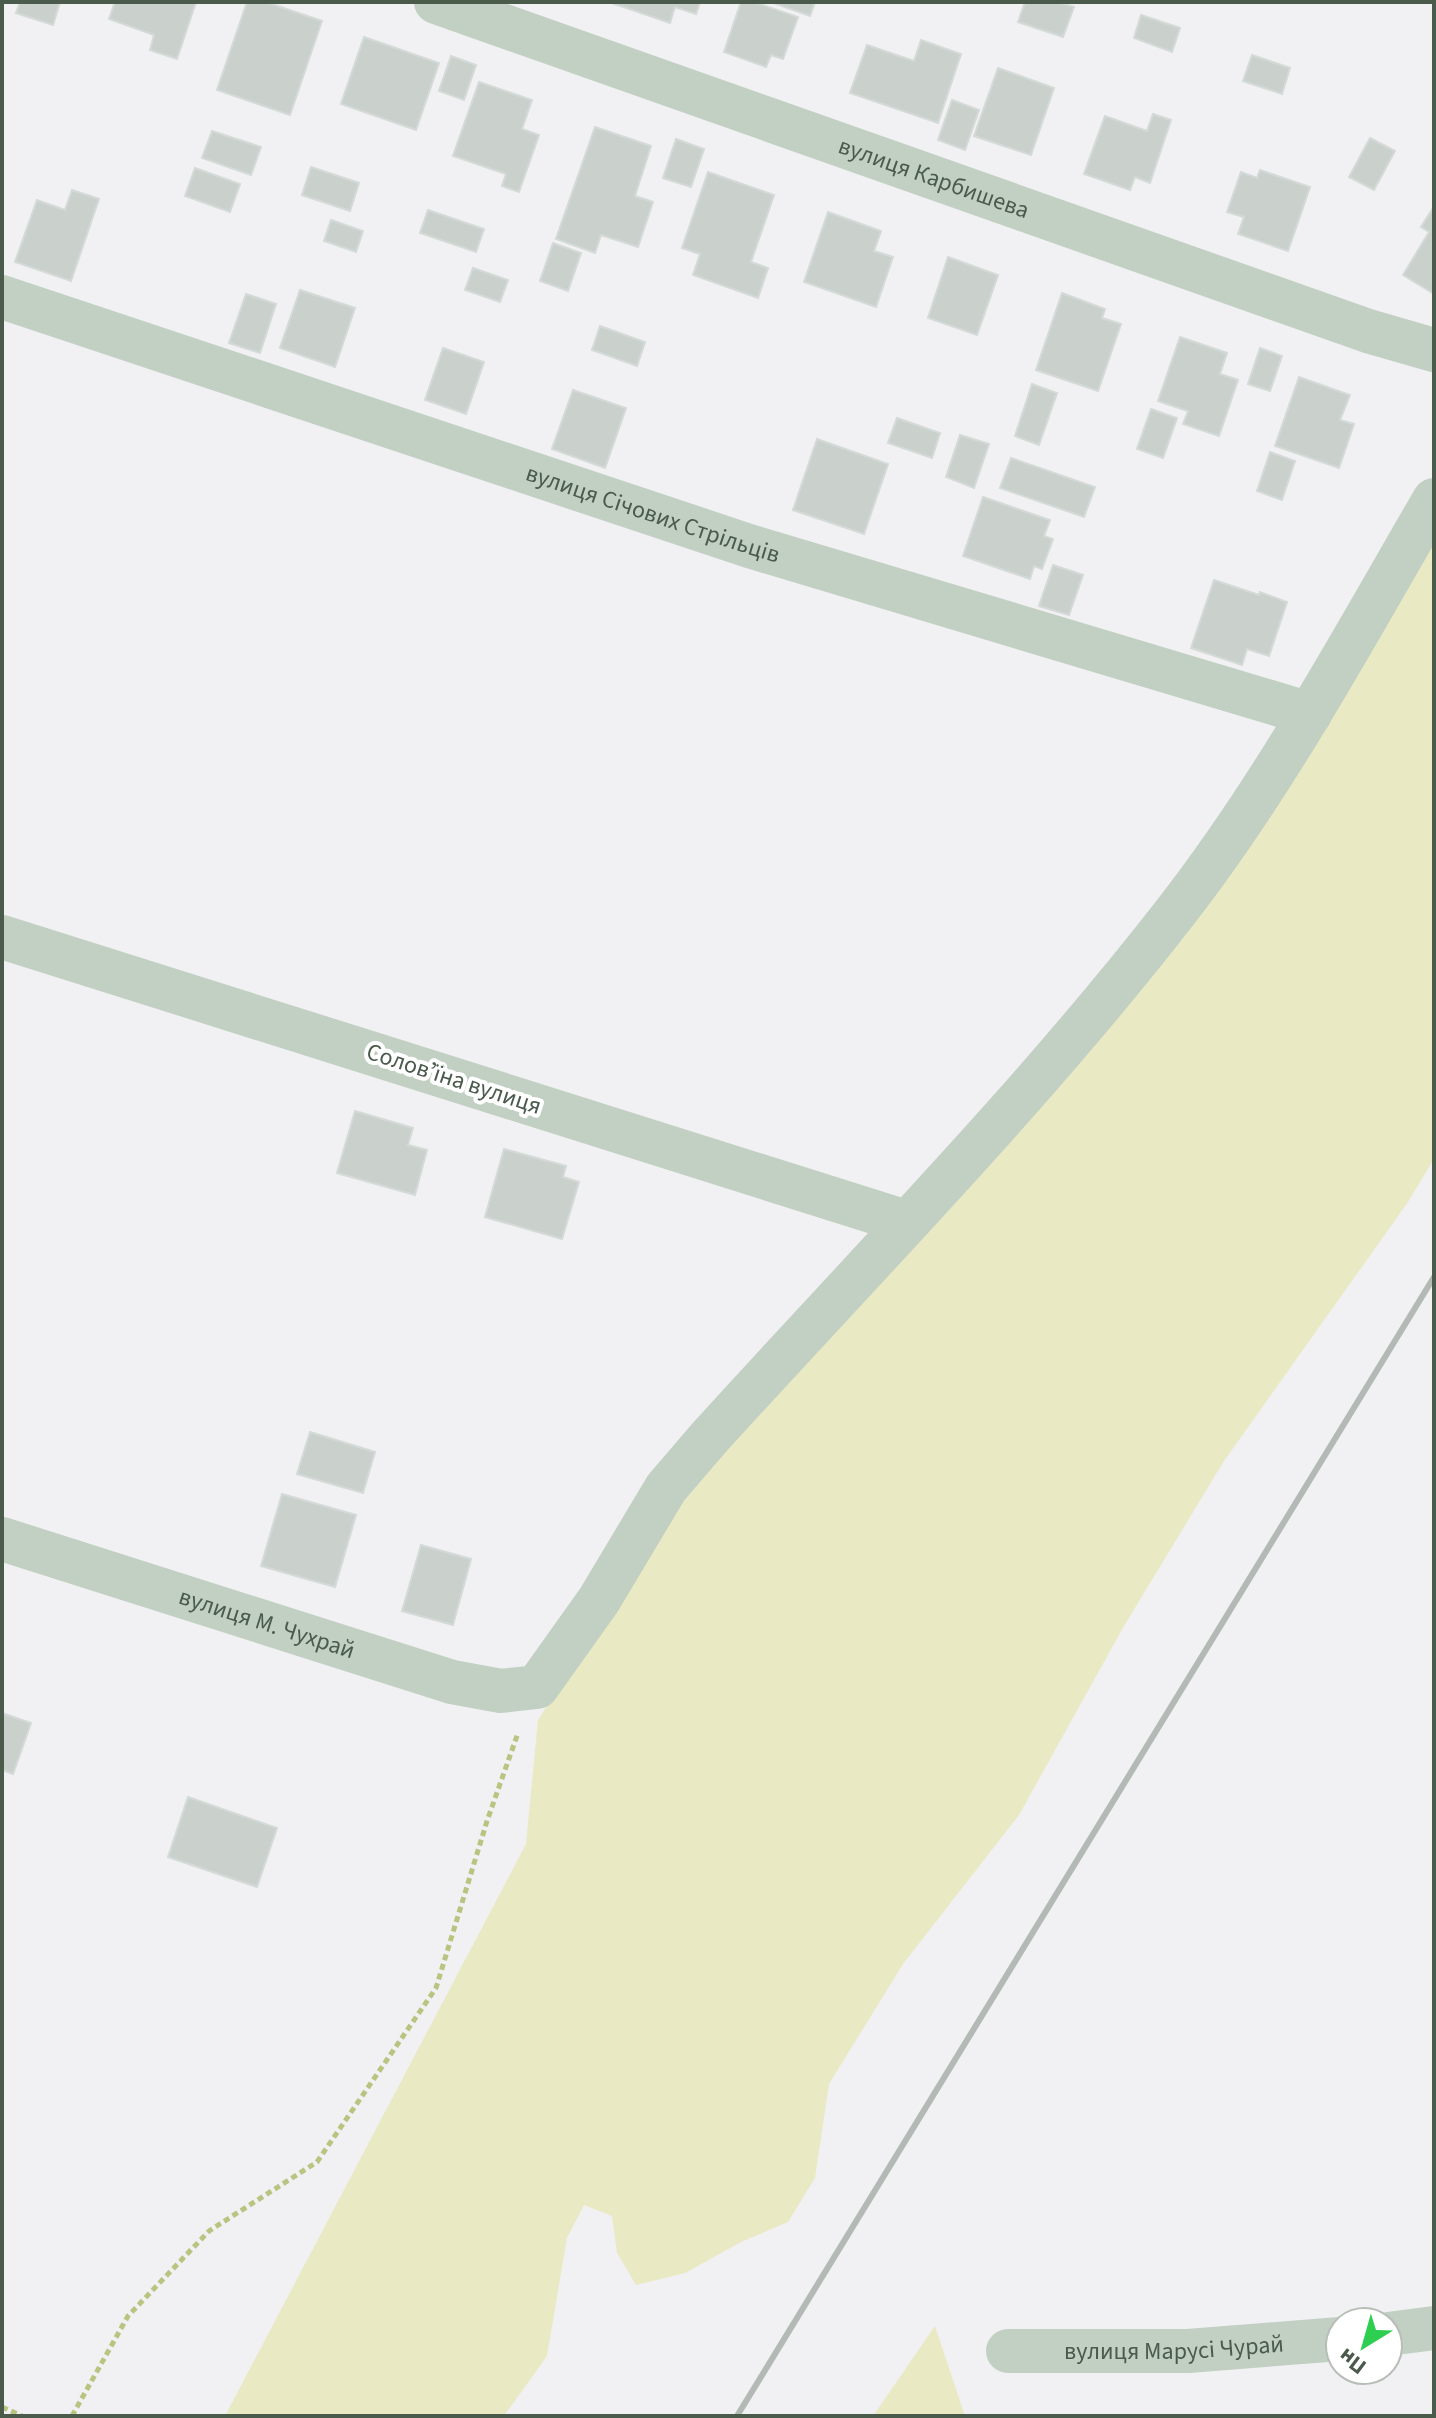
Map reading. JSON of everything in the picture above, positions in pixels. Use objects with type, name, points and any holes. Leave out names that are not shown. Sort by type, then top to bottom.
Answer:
[{"type":"street","name":"вулиця Карбишева","points":[[436,2],[1368,331],[1434,350]]},
{"type":"street","name":"вулиця Січових Стрільців","points":[[2,297],[749,546],[1310,714]]},
{"type":"street","points":[[537,1687],[599,1600],[666,1488],[1064,1050],[1175,913],[1245,817],[1310,714],[1434,500]]},
{"type":"street","name":"Соловʼїна вулиця","points":[[2,937],[906,1222]]},
{"type":"street","name":"вулиця М. Чухрай","points":[[2,1539],[452,1682],[501,1691],[537,1687]]},
{"type":"street","points":[[1404,2332],[1434,2328]]},
{"type":"street","name":"вулиця Марусі Чурай","points":[[1008,2351],[1188,2351],[1324,2340]]},
{"type":"path","points":[[72,2416],[128,2316],[209,2231],[317,2162],[436,1988],[487,1821],[513,1744],[537,1687]]},
{"type":"path","points":[[2,2407],[22,2416]]},
{"type":"green space","points":[[1434,535],[1434,1159],[1408,1202],[1224,1461],[1124,1626],[1019,1815],[903,1964],[829,2084],[815,2178],[788,2222],[741,2242],[685,2273],[636,2285],[617,2253],[612,2216],[584,2205],[567,2238],[547,2356],[504,2416],[225,2416],[526,1844],[538,1720],[686,1487],[1050,1087]]},
{"type":"green space","points":[[935,2326],[965,2416],[873,2416]]},
{"type":"building","points":[[20,2],[60,2],[53,25],[16,13]]},
{"type":"building","points":[[115,2],[196,2],[177,59],[150,50],[154,35],[109,19]]},
{"type":"building","points":[[247,2],[266,2],[322,21],[290,115],[217,90]]},
{"type":"building","points":[[609,2],[700,2],[696,14],[675,7],[670,23]]},
{"type":"building","points":[[741,2],[754,2],[798,17],[783,59],[771,55],[766,67],[724,52]]},
{"type":"building","points":[[771,2],[815,2],[810,16]]},
{"type":"building","points":[[1025,2],[1058,2],[1074,7],[1063,37],[1018,22]]},
{"type":"building","points":[[1141,15],[1180,28],[1172,52],[1134,38]]},
{"type":"building","points":[[364,37],[439,63],[416,130],[341,104]]},
{"type":"building","points":[[921,40],[961,54],[938,123],[850,93],[867,45],[914,61]]},
{"type":"building","points":[[1252,55],[1290,68],[1282,94],[1243,81]]},
{"type":"building","points":[[451,56],[476,65],[464,100],[439,91]]},
{"type":"building","points":[[998,68],[1054,88],[1031,155],[974,136]]},
{"type":"building","points":[[479,82],[532,100],[522,129],[539,135],[519,192],[502,186],[506,174],[453,156]]},
{"type":"building","points":[[952,100],[979,110],[965,150],[938,140]]},
{"type":"building","points":[[1153,114],[1171,120],[1150,183],[1135,177],[1130,190],[1084,174],[1105,116],[1147,131]]},
{"type":"building","points":[[595,127],[651,146],[635,196],[653,202],[638,247],[601,235],[595,253],[556,239]]},
{"type":"building","points":[[212,131],[261,147],[251,175],[202,158]]},
{"type":"building","points":[[1370,138],[1395,151],[1374,190],[1349,177]]},
{"type":"building","points":[[676,139],[704,149],[691,187],[663,178]]},
{"type":"building","points":[[311,167],[359,183],[350,211],[302,195]]},
{"type":"building","points":[[195,168],[240,184],[230,212],[185,196]]},
{"type":"building","points":[[1260,170],[1310,187],[1288,251],[1238,234],[1244,217],[1227,212],[1241,172],[1257,178]]},
{"type":"building","points":[[708,172],[774,195],[751,262],[768,268],[758,298],[693,275],[700,254],[682,248]]},
{"type":"building","points":[[72,190],[99,199],[71,281],[15,262],[37,200],[65,210]]},
{"type":"building","points":[[1433,208],[1434,294],[1403,275],[1429,232],[1421,227]]},
{"type":"building","points":[[428,210],[484,229],[476,252],[420,233]]},
{"type":"building","points":[[828,212],[881,231],[874,251],[893,257],[876,307],[804,282]]},
{"type":"building","points":[[331,220],[363,231],[356,252],[324,241]]},
{"type":"building","points":[[553,243],[581,253],[568,291],[540,281]]},
{"type":"building","points":[[948,257],[998,275],[977,335],[928,318]]},
{"type":"building","points":[[473,268],[508,280],[500,302],[465,290]]},
{"type":"building","points":[[300,290],[355,308],[335,367],[280,348]]},
{"type":"building","points":[[1062,293],[1105,309],[1102,318],[1121,324],[1098,391],[1036,370]]},
{"type":"building","points":[[246,294],[276,304],[260,353],[229,343]]},
{"type":"building","points":[[600,326],[645,342],[637,366],[592,350]]},
{"type":"building","points":[[1180,337],[1227,353],[1220,374],[1238,380],[1219,436],[1183,424],[1188,411],[1158,401]]},
{"type":"building","points":[[443,348],[484,362],[466,414],[425,400]]},
{"type":"building","points":[[1260,348],[1282,356],[1270,391],[1248,384]]},
{"type":"building","points":[[1299,377],[1350,395],[1340,420],[1354,424],[1339,468],[1275,446]]},
{"type":"building","points":[[1032,384],[1057,393],[1039,445],[1015,436]]},
{"type":"building","points":[[573,390],[626,408],[605,468],[552,449]]},
{"type":"building","points":[[1151,409],[1177,418],[1163,458],[1137,449]]},
{"type":"building","points":[[897,418],[940,433],[932,458],[888,443]]},
{"type":"building","points":[[960,435],[989,444],[974,488],[946,477]]},
{"type":"building","points":[[817,439],[888,464],[864,534],[793,510]]},
{"type":"building","points":[[1270,452],[1295,461],[1282,500],[1257,491]]},
{"type":"building","points":[[1011,458],[1095,487],[1084,517],[1000,488]]},
{"type":"building","points":[[983,497],[1050,520],[1044,536],[1053,539],[1042,569],[1034,566],[1030,579],[963,556]]},
{"type":"building","points":[[1053,565],[1083,575],[1069,615],[1039,606]]},
{"type":"building","points":[[1214,580],[1287,602],[1269,656],[1247,649],[1242,665],[1191,648]]},
{"type":"building","points":[[355,1111],[413,1128],[408,1145],[427,1150],[415,1195],[337,1173]]},
{"type":"building","points":[[504,1149],[566,1166],[563,1177],[579,1182],[562,1239],[485,1217]]},
{"type":"building","points":[[310,1432],[375,1452],[363,1493],[297,1474]]},
{"type":"building","points":[[282,1494],[356,1515],[335,1587],[261,1566]]},
{"type":"building","points":[[421,1545],[471,1559],[453,1625],[402,1611]]},
{"type":"building","points":[[2,1713],[31,1723],[13,1774],[2,1770]]},
{"type":"building","points":[[188,1797],[277,1828],[257,1887],[168,1857]]},
{"type":"railway","points":[[737,2416],[1434,1277]]}]
